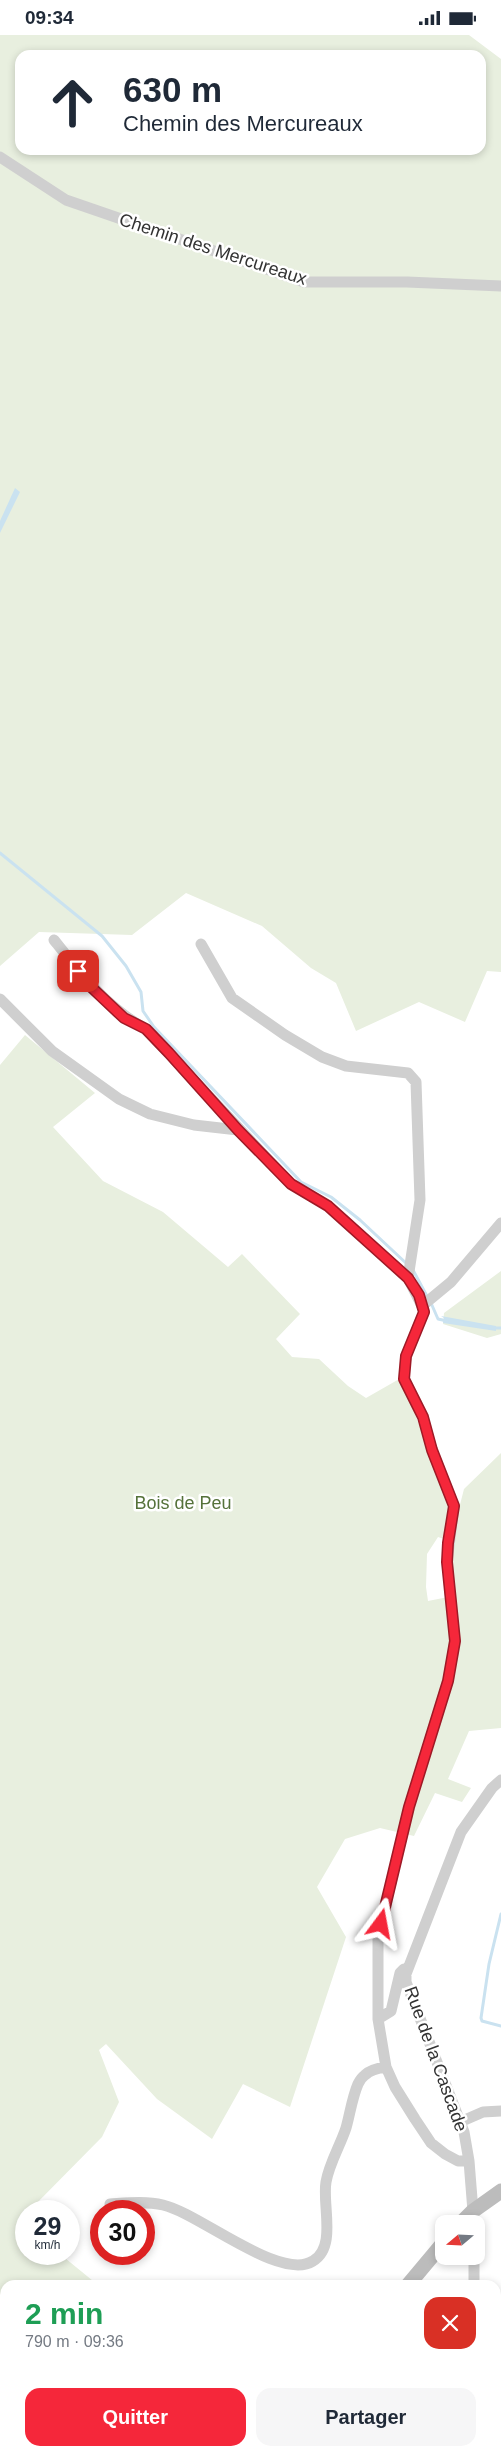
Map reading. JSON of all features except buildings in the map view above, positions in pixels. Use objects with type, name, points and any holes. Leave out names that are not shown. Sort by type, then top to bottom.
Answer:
[{"type":"street","name":"Chemin des Mercureaux","points":[[0,157],[66,200],[304,282],[407,281],[501,286]]},
{"type":"street","points":[[54,940],[90,986],[124,1018],[152,1035],[238,1130],[291,1184],[328,1206],[410,1271],[427,1302]]},
{"type":"street","points":[[201,944],[232,998],[285,1035],[322,1057],[346,1066],[408,1073],[416,1082],[420,1200],[410,1271]]},
{"type":"street","points":[[0,999],[52,1051],[119,1099],[150,1114],[194,1125],[238,1130]]},
{"type":"street","points":[[469,2161],[458,2161],[431,2143],[395,2087],[386,2067],[378,2019],[378,1937],[409,1807],[448,1681],[455,1641],[447,1562],[454,1506],[434,1456],[423,1417],[404,1379],[406,1356],[427,1302],[450,1282],[501,1223]]},
{"type":"street","name":"Rue de la Cascade","points":[[473,2215],[469,2161],[460,2122],[406,1982],[409,1965],[461,1832],[492,1788],[501,1780]]},
{"type":"street","points":[[378,2019],[391,2011],[400,1973],[409,1965]]},
{"type":"street","points":[[155,2204],[164,2205],[199,2221],[256,2254],[294,2264],[310,2263],[318,2258],[326,2237],[326,2182],[346,2128],[358,2084],[365,2074],[386,2067]]},
{"type":"street","points":[[460,2122],[483,2112],[501,2111]]},
{"type":"street","points":[[475,2215],[501,2191]]},
{"type":"street","points":[[412,2280],[435,2253]]},
{"type":"street","points":[[474,2265],[474,2280]]},
{"type":"green space","points":[[0,35],[469,35],[501,59],[501,972],[487,971],[465,1022],[419,1002],[356,1031],[336,983],[311,968],[262,926],[186,893],[132,935],[39,932],[0,966]]},
{"type":"green space","name":"Bois de Peu","points":[[25,1035],[95,1093],[53,1127],[103,1181],[163,1212],[228,1267],[242,1254],[300,1314],[276,1339],[292,1357],[319,1359],[348,1386],[366,1398],[401,1378],[449,1502],[444,1539],[438,1537],[427,1554],[426,1587],[428,1601],[453,1596],[451,1540],[464,1489],[501,1453],[501,1728],[469,1731],[448,1779],[471,1788],[462,1802],[435,1793],[414,1836],[380,1828],[345,1839],[317,1887],[346,1937],[290,2107],[243,2084],[212,2139],[157,2099],[106,2044],[99,2050],[119,2102],[102,2137],[40,2200],[15,2200],[15,2265],[73,2265],[92,2280],[0,2280],[0,1065]]},
{"type":"green space","points":[[501,1271],[501,1334],[487,1338],[443,1324],[444,1313]]},
{"type":"water","points":[[15,488],[20,492],[0,533],[0,521]]},
{"type":"water","points":[[441,1316],[496,1326],[496,1331],[443,1323],[444,1318]]},
{"type":"waterway","points":[[0,853],[102,936],[126,966],[141,992],[143,1011],[154,1027],[301,1182],[331,1197],[360,1220],[407,1264]]},
{"type":"waterway","points":[[413,1270],[428,1298]]},
{"type":"waterway","points":[[431,1303],[438,1319],[447,1321]]},
{"type":"waterway","points":[[492,1328],[501,1328]]},
{"type":"waterway","points":[[501,1914],[489,1964],[481,2018],[482,2021],[501,2026]]},
{"type":"route","points":[[78,971],[90,986],[124,1018],[146,1029],[238,1130],[291,1184],[328,1206],[408,1278],[419,1295],[424,1312],[406,1356],[404,1379],[409,1393],[423,1417],[436,1462],[454,1506],[447,1562],[455,1625],[455,1641],[448,1681],[409,1807],[381,1924]]}]
